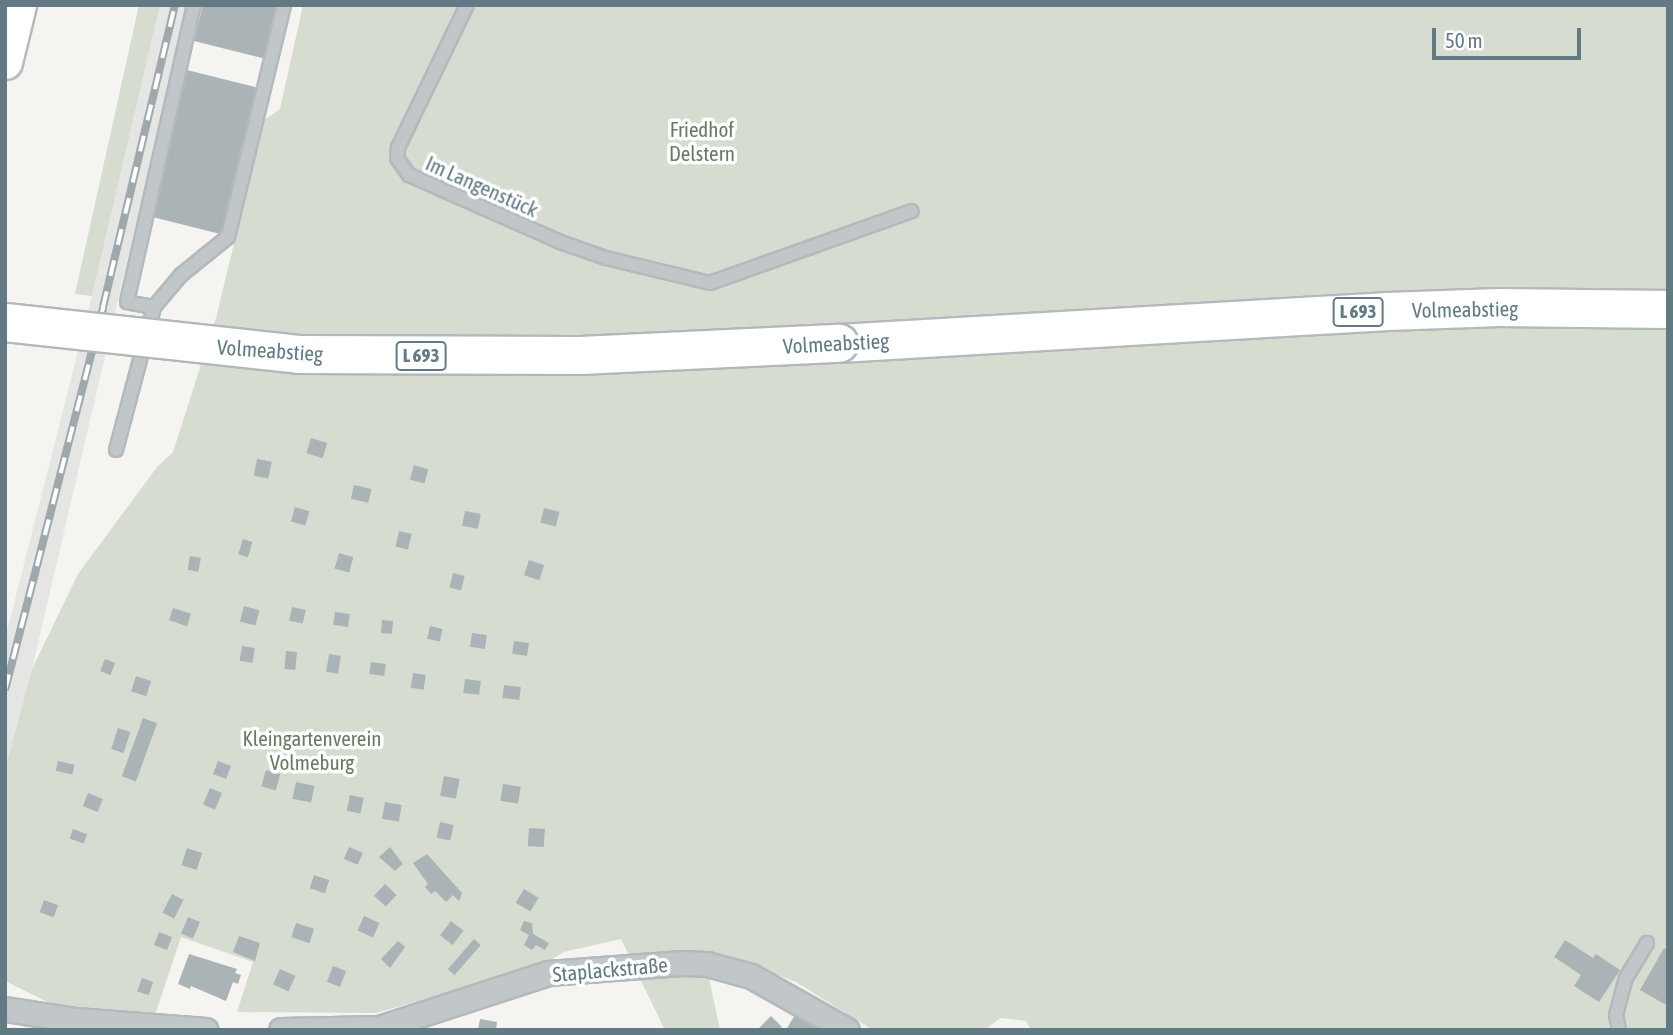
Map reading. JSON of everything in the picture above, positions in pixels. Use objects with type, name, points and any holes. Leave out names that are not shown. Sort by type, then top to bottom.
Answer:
[{"type":"main road","name":"Volmeabstieg","points":[[5,322],[298,354],[580,355],[839,343],[1387,311],[1499,307],[1668,309]]},
{"type":"street","points":[[5,62],[19,5]]},
{"type":"street","name":"Staplackstraße","points":[[281,1030],[379,1028],[548,973],[682,963],[707,964],[751,976],[847,1030]]},
{"type":"street","points":[[5,1009],[76,1020],[206,1030]]},
{"type":"lane","points":[[154,307],[127,302],[194,5]]},
{"type":"lane","points":[[116,450],[154,307],[181,275],[228,237],[284,5]]},
{"type":"lane","name":"Im Langenstück","points":[[467,5],[398,148],[397,158],[410,175],[560,242],[606,258],[710,283],[912,211]]},
{"type":"lane","points":[[1619,1030],[1616,1015],[1626,978],[1647,943]]},
{"type":"shaded area","points":[[160,5],[187,5],[32,669],[5,769],[5,639],[92,296]]},
{"type":"green space","points":[[139,5],[160,5],[92,296],[75,294]]},
{"type":"green space","points":[[303,5],[460,5],[460,13],[394,139],[390,162],[397,158],[467,5],[1668,5],[1668,1030],[1031,1030],[1026,1021],[1000,1018],[985,1030],[873,1030],[796,982],[752,965],[631,960],[621,939],[564,952],[541,966],[376,1013],[237,1012],[253,962],[181,937],[154,1018],[68,1012],[5,981],[5,769],[32,669],[78,574],[157,467],[173,452],[216,318],[264,120],[280,109]]},
{"type":"green space","points":[[682,971],[708,973],[720,1030],[665,1030],[639,977]]},
{"type":"building","points":[[203,5],[279,5],[266,59],[194,41]]},
{"type":"building","points":[[187,70],[259,88],[222,234],[150,217]]},
{"type":"building","points":[[311,438],[327,443],[323,458],[306,453]]},
{"type":"building","points":[[257,459],[272,462],[268,479],[254,476]]},
{"type":"building","points":[[414,465],[428,469],[424,484],[410,479]]},
{"type":"building","points":[[354,485],[372,489],[368,503],[351,499]]},
{"type":"building","points":[[295,507],[309,511],[305,526],[291,521]]},
{"type":"building","points":[[544,508],[560,512],[556,526],[540,523]]},
{"type":"building","points":[[465,511],[481,514],[478,529],[462,526]]},
{"type":"building","points":[[399,531],[412,534],[408,550],[395,547]]},
{"type":"building","points":[[243,539],[253,542],[248,557],[238,554]]},
{"type":"building","points":[[339,553],[353,557],[349,573],[335,568]]},
{"type":"building","points":[[190,556],[201,558],[198,572],[188,570]]},
{"type":"building","points":[[529,560],[544,565],[539,580],[524,575]]},
{"type":"building","points":[[453,573],[465,576],[461,590],[449,588]]},
{"type":"building","points":[[244,606],[259,610],[255,626],[240,621]]},
{"type":"building","points":[[292,607],[306,610],[303,624],[289,621]]},
{"type":"building","points":[[173,608],[191,614],[187,626],[169,620]]},
{"type":"building","points":[[335,612],[350,614],[348,627],[333,625]]},
{"type":"building","points":[[382,620],[393,621],[392,634],[381,633]]},
{"type":"building","points":[[430,626],[443,629],[440,642],[427,639]]},
{"type":"building","points":[[472,633],[487,635],[485,649],[470,647]]},
{"type":"building","points":[[514,641],[529,643],[527,656],[512,654]]},
{"type":"building","points":[[242,646],[255,648],[252,663],[240,661]]},
{"type":"building","points":[[286,651],[297,652],[295,670],[284,669]]},
{"type":"building","points":[[329,654],[341,656],[338,674],[326,672]]},
{"type":"building","points":[[105,659],[115,663],[110,675],[100,671]]},
{"type":"building","points":[[371,662],[386,664],[384,676],[369,674]]},
{"type":"building","points":[[413,673],[426,675],[423,690],[411,688]]},
{"type":"building","points":[[136,676],[151,681],[146,696],[131,691]]},
{"type":"building","points":[[465,679],[481,681],[479,695],[463,693]]},
{"type":"building","points":[[504,685],[521,687],[519,700],[502,698]]},
{"type":"building","points":[[143,718],[157,723],[136,781],[122,776]]},
{"type":"building","points":[[118,728],[130,732],[124,753],[111,749]]},
{"type":"building","points":[[58,761],[75,765],[72,775],[56,771]]},
{"type":"building","points":[[218,761],[231,766],[226,779],[213,774]]},
{"type":"building","points":[[266,770],[280,774],[276,790],[261,786]]},
{"type":"building","points":[[444,776],[460,779],[456,799],[440,796]]},
{"type":"building","points":[[296,782],[315,786],[311,803],[292,799]]},
{"type":"building","points":[[503,784],[521,787],[518,804],[500,801]]},
{"type":"building","points":[[210,788],[222,793],[215,810],[203,805]]},
{"type":"building","points":[[88,793],[103,799],[98,812],[83,806]]},
{"type":"building","points":[[350,795],[364,798],[360,814],[347,811]]},
{"type":"building","points":[[385,802],[402,805],[399,822],[382,819]]},
{"type":"building","points":[[440,822],[454,825],[450,841],[437,838]]},
{"type":"building","points":[[529,828],[545,829],[544,847],[528,846]]},
{"type":"building","points":[[73,829],[87,834],[84,844],[70,838]]},
{"type":"building","points":[[349,847],[363,853],[358,865],[344,859]]},
{"type":"building","points":[[390,847],[403,864],[395,871],[379,857]]},
{"type":"building","points":[[187,848],[202,853],[197,870],[181,865]]},
{"type":"building","points":[[427,854],[462,893],[459,901],[453,895],[446,902],[435,891],[431,894],[425,887],[428,884],[413,863]]},
{"type":"building","points":[[314,875],[329,880],[325,893],[310,888]]},
{"type":"building","points":[[385,884],[397,895],[386,907],[374,896]]},
{"type":"building","points":[[524,889],[539,898],[530,911],[516,903]]},
{"type":"building","points":[[172,894],[184,900],[174,919],[162,913]]},
{"type":"building","points":[[44,900],[58,905],[54,917],[40,912]]},
{"type":"building","points":[[364,916],[380,923],[373,938],[357,931]]},
{"type":"building","points":[[188,917],[200,922],[193,939],[181,934]]},
{"type":"building","points":[[451,921],[464,931],[453,945],[440,935]]},
{"type":"building","points":[[524,921],[532,923],[533,934],[549,943],[545,950],[536,945],[532,950],[524,945],[529,935],[520,930]]},
{"type":"building","points":[[296,923],[314,929],[309,943],[291,937]]},
{"type":"building","points":[[159,932],[172,937],[167,950],[154,945]]},
{"type":"building","points":[[239,936],[260,943],[255,961],[233,952]]},
{"type":"building","points":[[474,939],[481,945],[455,975],[448,969]]},
{"type":"building","points":[[1565,940],[1593,958],[1596,954],[1620,970],[1599,1002],[1574,986],[1581,975],[1554,957]]},
{"type":"building","points":[[398,941],[405,947],[390,968],[381,959]]},
{"type":"building","points":[[1664,948],[1668,950],[1668,1006],[1640,990]]},
{"type":"building","points":[[189,954],[237,969],[235,973],[241,975],[238,984],[233,982],[226,1001],[191,986],[190,989],[178,984]]},
{"type":"building","points":[[333,966],[346,971],[340,987],[327,982]]},
{"type":"building","points":[[280,969],[296,976],[289,991],[273,985]]},
{"type":"building","points":[[142,978],[153,982],[148,995],[137,991]]},
{"type":"building","points":[[796,1013],[822,1030],[786,1030]]},
{"type":"building","points":[[771,1016],[782,1027],[778,1030],[761,1030],[759,1028]]},
{"type":"building","points":[[480,1019],[497,1022],[496,1030],[478,1030]]},
{"type":"railway","points":[[5,690],[103,307],[175,5]]},
{"type":"park label","name":"Friedhof Delstern","points":[[702,141]]},
{"type":"park label","name":"Kleingartenverein Volmeburg","points":[[312,750]]}]
